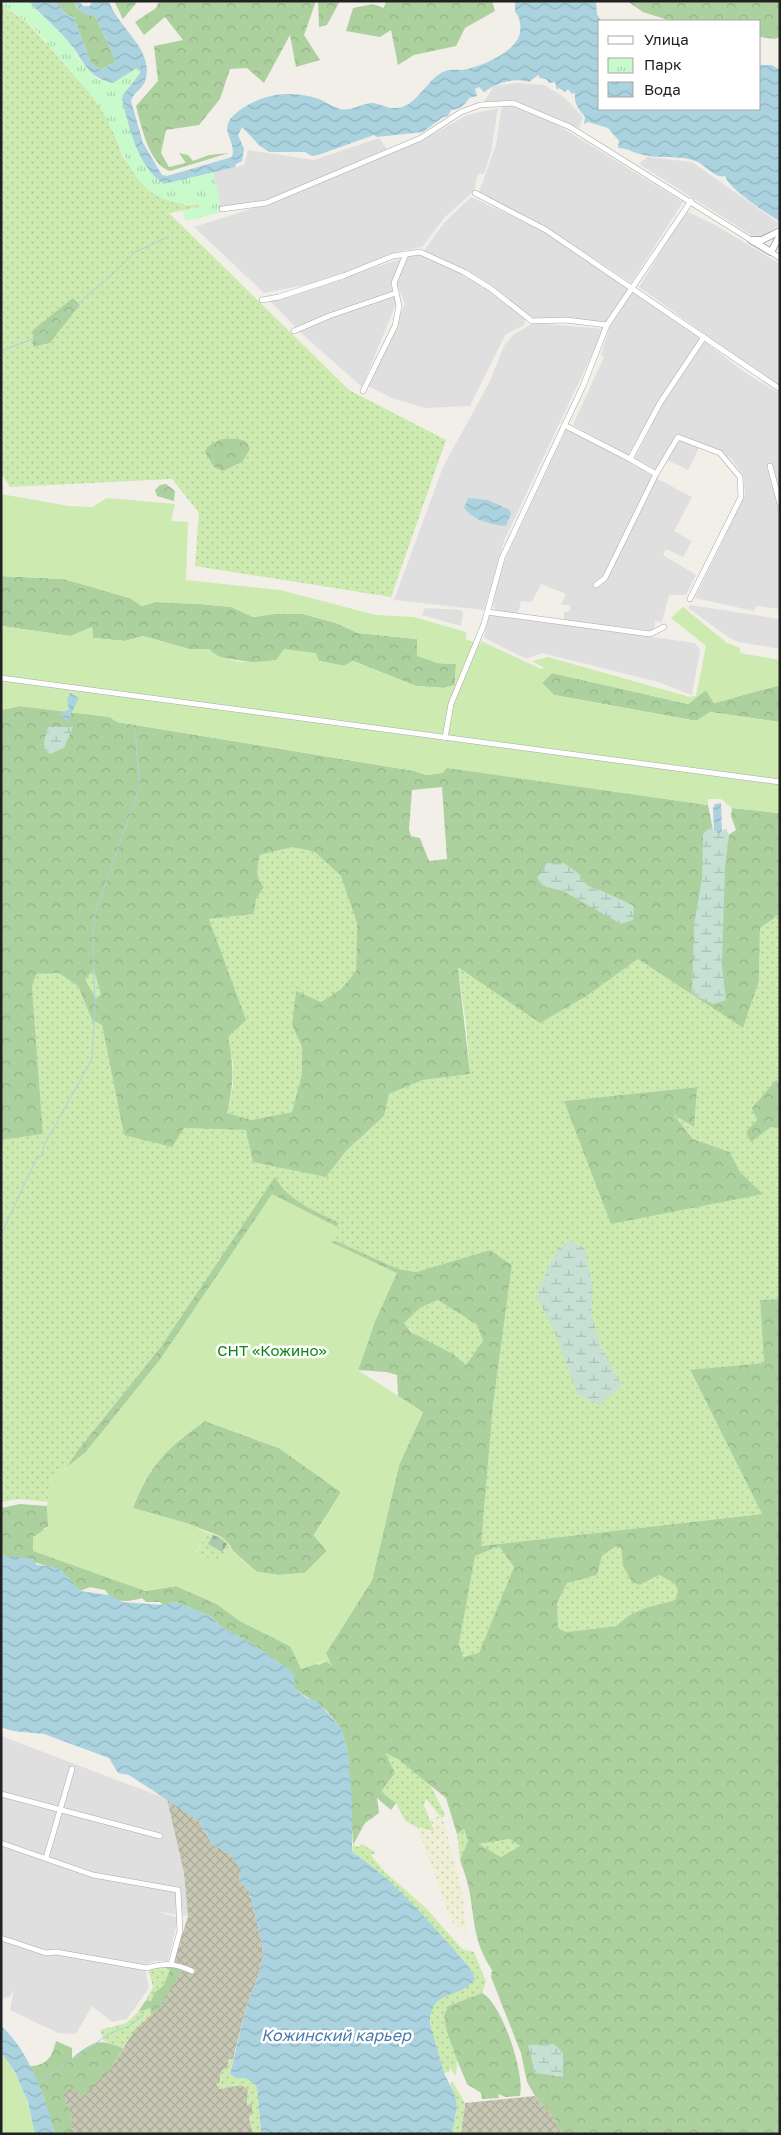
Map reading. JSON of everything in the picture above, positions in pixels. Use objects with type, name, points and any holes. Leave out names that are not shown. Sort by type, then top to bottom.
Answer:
[{"type":"street","points":[[222,209],[266,203],[421,138],[461,112],[480,105],[513,103],[570,127],[751,240],[762,243],[780,258]]},
{"type":"street","points":[[475,192],[546,230],[780,389]]},
{"type":"street","points":[[445,738],[451,704],[480,637],[502,558],[583,386],[607,325],[691,201]]},
{"type":"street","points":[[762,243],[780,231]]},
{"type":"street","points":[[771,252],[780,235]]},
{"type":"street","points":[[262,300],[279,297],[343,276],[393,256],[420,252],[464,272],[490,288],[532,321],[566,320],[607,325]]},
{"type":"street","points":[[363,391],[395,326],[399,298],[394,283],[406,254]]},
{"type":"street","points":[[294,331],[329,316],[396,293]]},
{"type":"street","points":[[630,459],[660,402],[704,336]]},
{"type":"street","points":[[564,424],[656,474]]},
{"type":"street","points":[[596,584],[605,578],[656,474],[678,437],[720,453],[740,477],[741,497],[690,599]]},
{"type":"street","points":[[770,466],[780,504]]},
{"type":"street","points":[[487,612],[650,634],[664,627]]},
{"type":"street","points":[[1,678],[780,782]]},
{"type":"street","points":[[46,1858],[72,1770]]},
{"type":"street","points":[[1,1794],[160,1836]]},
{"type":"street","points":[[1,1843],[93,1875],[178,1890],[180,1931],[171,1964]]},
{"type":"street","points":[[1,1938],[46,1953],[56,1952],[147,1968],[156,1964],[171,1964],[192,1971]]},
{"type":"shaded area","points":[[518,83],[544,85],[564,97],[583,117],[579,128],[514,100],[484,102],[494,86]]},
{"type":"shaded area","points":[[506,104],[551,121],[683,202],[631,283],[545,226],[479,192],[496,145],[501,110]]},
{"type":"shaded area","points":[[498,108],[491,152],[484,174],[478,174],[474,191],[445,217],[422,247],[396,252],[320,282],[264,293],[194,227],[282,199],[423,140],[467,115]]},
{"type":"shaded area","points":[[379,138],[387,149],[279,196],[250,205],[220,207],[213,172],[244,165],[248,150],[314,160]]},
{"type":"shaded area","points":[[647,157],[692,162],[780,224],[763,237],[751,235],[639,164]]},
{"type":"shaded area","points":[[471,197],[545,231],[628,289],[606,323],[535,319],[514,307],[477,276],[423,252],[444,223]]},
{"type":"shaded area","points":[[686,211],[717,226],[780,264],[780,387],[639,287]]},
{"type":"shaded area","points":[[408,253],[424,255],[469,275],[525,319],[524,325],[505,335],[470,406],[425,408],[392,398],[368,386],[405,304],[395,280]]},
{"type":"shaded area","points":[[401,259],[391,286],[396,304],[362,387],[301,333],[270,301]]},
{"type":"shaded area","points":[[633,291],[701,338],[660,399],[628,455],[573,425],[604,357],[601,355],[610,326]]},
{"type":"shaded area","points":[[533,323],[604,329],[504,541],[484,610],[394,600],[443,467],[490,381],[504,346],[513,335]]},
{"type":"shaded area","points":[[704,341],[744,372],[780,394],[780,609],[756,606],[754,611],[695,598],[745,495],[743,475],[731,458],[701,444],[688,470],[663,458],[652,476],[692,497],[674,531],[692,541],[683,557],[666,549],[663,555],[696,575],[686,595],[669,595],[662,622],[655,621],[654,631],[564,620],[564,612],[570,611],[570,605],[561,605],[566,594],[541,584],[532,602],[521,601],[518,614],[495,611],[493,605],[501,568],[567,428],[634,460],[665,399]]},
{"type":"shaded area","points":[[690,605],[780,619],[780,649],[738,642],[688,608]]},
{"type":"shaded area","points":[[425,608],[461,610],[463,613],[461,626],[422,615]]},
{"type":"shaded area","points":[[489,615],[695,643],[700,650],[692,695],[658,682],[542,653],[526,659],[484,638]]},
{"type":"shaded area","points":[[1,1736],[167,1799],[184,1872],[188,1916],[159,1912],[178,1918],[168,1961],[156,1961],[137,1967],[146,1972],[149,1988],[127,2019],[112,2022],[92,2006],[76,2034],[58,2033],[10,2010],[14,1989],[10,1996],[1,1999]]},
{"type":"shaded area","points":[[167,1799],[199,1821],[212,1844],[231,1855],[242,1871],[239,1880],[249,1890],[262,1944],[263,1956],[258,1977],[247,2004],[233,2059],[229,2059],[227,2068],[221,2071],[219,2089],[241,2085],[248,2089],[247,2105],[252,2102],[252,2114],[249,2118],[253,2134],[77,2134],[72,2128],[72,2116],[62,2096],[70,2088],[111,2068],[135,2029],[159,2008],[188,1916],[184,1873]]},
{"type":"shaded area","points":[[442,1815],[462,1891],[467,1933],[453,1924],[416,1824]]},
{"type":"shaded area","points":[[535,2096],[554,2118],[562,2134],[461,2134],[465,2103]]},
{"type":"green space","points":[[1,1],[29,1],[69,42],[80,60],[98,80],[125,76],[137,68],[140,69],[140,72],[122,100],[137,150],[164,184],[213,172],[222,212],[186,221],[182,211],[200,207],[199,204],[175,203],[157,196],[143,185],[132,170],[95,100],[34,29],[1,5]]},
{"type":"green space","points":[[56,1],[74,1],[77,8],[95,16],[116,61],[101,70],[91,63],[74,18],[65,13]]},
{"type":"green space","points":[[114,1],[138,1],[123,19]]},
{"type":"green space","points":[[159,1],[316,1],[304,35],[320,60],[296,67],[290,35],[264,83],[247,68],[230,69],[220,99],[199,125],[166,130],[161,153],[169,167],[186,163],[179,153],[188,155],[193,161],[209,155],[229,153],[170,171],[163,167],[151,153],[143,133],[136,106],[158,81],[154,46],[183,40],[165,17],[144,35],[135,22],[156,8]]},
{"type":"green space","points":[[318,1],[340,1],[327,25],[319,27]]},
{"type":"green space","points":[[386,1],[492,1],[495,11],[465,28],[456,46],[414,55],[398,65],[391,30],[380,37],[346,31],[353,8],[373,4],[384,8]]},
{"type":"green space","points":[[627,1],[780,1],[780,37],[775,39],[761,37],[761,20],[668,20],[643,12]]},
{"type":"green space","points":[[1,5],[28,23],[95,99],[110,124],[124,159],[185,205],[199,204],[200,207],[169,213],[349,390],[446,440],[391,597],[195,566],[199,513],[172,479],[10,487],[1,473]],"holes":[[[80,305],[50,343],[33,347],[33,330]]]},
{"type":"green space","points":[[73,298],[80,305],[50,343],[33,347],[33,330]]},
{"type":"green space","points":[[221,439],[242,440],[250,449],[242,462],[223,471],[214,467],[205,452],[207,447]]},
{"type":"green space","points":[[166,484],[175,491],[174,501],[157,496],[155,490],[160,485]]},
{"type":"green space","points":[[1,494],[69,506],[92,507],[107,498],[175,504],[171,521],[188,522],[186,580],[280,590],[376,615],[414,617],[466,632],[466,639],[480,645],[481,641],[541,669],[544,668],[532,661],[548,657],[690,697],[696,696],[706,646],[671,618],[683,607],[727,643],[740,648],[740,653],[780,660],[780,685],[714,703],[706,690],[688,704],[552,673],[542,683],[554,695],[696,721],[710,712],[780,722],[780,813],[732,808],[721,799],[708,799],[708,805],[447,768],[442,773],[426,775],[415,771],[117,722],[110,717],[20,706],[1,710],[1,626],[71,636],[92,627],[93,638],[125,641],[143,636],[189,649],[209,649],[223,658],[240,662],[276,660],[284,649],[316,653],[319,661],[344,666],[352,661],[416,686],[444,688],[455,685],[456,664],[437,663],[417,656],[417,639],[358,633],[336,623],[303,614],[273,614],[253,617],[231,607],[201,604],[155,602],[142,606],[130,598],[64,579],[1,576]]},
{"type":"green space","points":[[1,576],[64,579],[130,598],[142,606],[155,602],[201,604],[231,607],[254,617],[273,614],[303,614],[336,623],[358,633],[417,639],[436,663],[456,664],[455,685],[444,688],[416,686],[353,661],[344,666],[319,661],[276,660],[257,663],[217,657],[209,649],[189,649],[143,636],[125,641],[93,638],[92,627],[71,636],[1,626]]},
{"type":"green space","points":[[552,673],[688,704],[706,690],[714,703],[780,685],[780,722],[710,712],[697,721],[554,695],[542,683]]},
{"type":"green space","points":[[20,706],[110,717],[117,722],[415,771],[426,775],[442,773],[447,767],[708,805],[714,835],[725,837],[736,830],[731,816],[732,808],[780,813],[780,914],[760,928],[759,981],[743,1028],[638,959],[588,995],[540,1023],[458,967],[470,1074],[423,1080],[389,1094],[384,1116],[346,1151],[326,1177],[253,1162],[246,1130],[184,1128],[172,1147],[124,1135],[102,1025],[92,1020],[78,986],[59,973],[36,974],[32,987],[43,1134],[1,1140],[1,710]],"holes":[[[442,787],[447,859],[429,861],[420,838],[411,836],[409,829],[412,790]],[[293,847],[315,852],[341,876],[357,923],[356,971],[341,989],[321,1002],[296,991],[292,1025],[302,1047],[302,1073],[292,1112],[251,1120],[227,1113],[232,1075],[228,1037],[246,1020],[209,919],[254,914],[256,899],[264,887],[259,879],[258,872],[260,855]],[[94,970],[101,994],[96,999],[85,979]]]},
{"type":"green space","points":[[48,727],[73,727],[64,748],[50,754],[44,749]]},
{"type":"green space","points":[[710,827],[719,834],[726,828],[729,836],[725,866],[722,966],[726,1000],[713,1004],[692,994],[694,925],[702,878],[703,834]]},
{"type":"green space","points":[[293,847],[315,852],[341,875],[357,923],[356,971],[341,989],[321,1002],[296,992],[292,1025],[302,1047],[302,1073],[292,1112],[251,1120],[227,1114],[233,1086],[233,1063],[227,1037],[217,942],[209,919],[254,914],[256,899],[264,887],[259,879],[258,872],[260,855]]},
{"type":"green space","points":[[547,863],[564,863],[579,874],[588,886],[634,906],[633,920],[621,924],[563,891],[543,886],[537,878]]},
{"type":"green space","points":[[780,914],[780,1083],[776,1080],[771,1127],[780,1129],[780,1299],[760,1300],[764,1363],[690,1371],[762,1514],[481,1546],[493,1405],[512,1265],[490,1250],[416,1272],[398,1269],[336,1241],[331,1242],[339,1223],[312,1210],[295,1199],[287,1193],[275,1178],[160,1348],[78,1450],[66,1468],[52,1480],[48,1502],[19,1499],[1,1502],[1,1140],[43,1134],[32,987],[36,974],[59,972],[78,986],[92,1020],[102,1025],[124,1135],[184,1128],[246,1130],[326,1177],[346,1151],[384,1116],[389,1094],[423,1080],[470,1074],[466,1024],[458,967],[588,995],[638,959],[743,1028],[759,981],[760,928]],"holes":[[[696,1087],[693,1127],[671,1112],[693,1139],[730,1152],[740,1172],[762,1193],[564,1101]]]},
{"type":"green space","points":[[94,970],[102,994],[96,999],[85,979]]},
{"type":"green space","points":[[776,1080],[780,1083],[780,1129],[771,1127],[751,1142],[746,1132],[757,1120],[752,1108]]},
{"type":"green space","points":[[697,1087],[694,1127],[673,1114],[693,1139],[730,1152],[740,1172],[763,1194],[611,1224],[564,1101]]},
{"type":"green space","points":[[275,1177],[287,1193],[312,1210],[339,1223],[337,1227],[272,1195],[160,1360],[86,1452],[66,1468],[78,1450],[160,1348]]},
{"type":"green space","name":"СНТ «Кожино»","points":[[272,1194],[337,1227],[331,1242],[397,1273],[374,1324],[358,1370],[423,1412],[399,1465],[372,1580],[326,1653],[332,1666],[326,1661],[301,1669],[290,1646],[240,1621],[217,1604],[176,1586],[145,1591],[33,1551],[33,1537],[48,1527],[47,1506],[52,1480],[86,1452],[160,1360]],"holes":[[[205,1421],[279,1448],[341,1492],[314,1536],[327,1551],[305,1573],[279,1575],[257,1572],[233,1552],[230,1545],[217,1563],[196,1552],[208,1533],[189,1524],[133,1508],[145,1480],[161,1458],[181,1439]]]},
{"type":"green space","points":[[571,1240],[585,1249],[593,1288],[591,1313],[600,1345],[622,1386],[599,1405],[577,1394],[556,1335],[538,1299],[537,1292],[558,1248]]},
{"type":"green space","points":[[336,1241],[398,1269],[416,1272],[490,1250],[512,1265],[493,1405],[481,1546],[762,1514],[690,1370],[764,1363],[760,1300],[780,1299],[780,2134],[562,2134],[554,2118],[535,2096],[527,2082],[521,2053],[491,1977],[492,1970],[481,1950],[469,1889],[460,1860],[468,1841],[464,1829],[457,1834],[446,1798],[398,1759],[385,1753],[395,1773],[381,1792],[396,1803],[391,1810],[377,1798],[379,1813],[365,1823],[353,1845],[348,1752],[341,1728],[326,1710],[295,1689],[278,1662],[254,1645],[220,1626],[210,1616],[176,1602],[163,1605],[160,1602],[146,1602],[142,1598],[122,1601],[113,1598],[105,1590],[90,1587],[80,1591],[58,1569],[1,1555],[1,1508],[20,1504],[47,1506],[49,1526],[43,1529],[145,1591],[176,1586],[217,1604],[240,1621],[290,1646],[318,1665],[327,1661],[326,1653],[372,1580],[399,1465],[423,1412],[398,1396],[397,1375],[386,1372],[358,1370],[374,1324],[331,1242]],"holes":[[[438,1300],[477,1325],[483,1341],[466,1365],[453,1354],[411,1332],[404,1323],[420,1308]],[[499,1546],[514,1567],[479,1653],[463,1657],[459,1644],[475,1556]],[[616,1546],[621,1548],[623,1566],[632,1582],[640,1585],[659,1575],[674,1583],[678,1590],[675,1600],[645,1608],[628,1616],[616,1626],[566,1632],[558,1628],[557,1603],[567,1583],[597,1575],[602,1556]],[[510,1839],[520,1846],[501,1857],[479,1844]]]},
{"type":"green space","points":[[438,1300],[477,1325],[483,1341],[466,1366],[425,1341],[404,1323],[420,1308]]},
{"type":"green space","points":[[205,1421],[279,1448],[341,1492],[314,1535],[327,1551],[305,1573],[279,1575],[257,1572],[233,1551],[222,1537],[189,1524],[133,1508],[146,1480],[161,1458],[180,1440]]},
{"type":"green space","points":[[208,1533],[222,1537],[230,1545],[217,1563],[196,1553]]},
{"type":"green space","points":[[213,1535],[227,1544],[222,1552],[208,1544]]},
{"type":"green space","points":[[499,1545],[514,1567],[479,1654],[463,1657],[459,1644],[475,1556]]},
{"type":"green space","points":[[616,1545],[621,1548],[623,1566],[640,1585],[659,1575],[674,1583],[678,1590],[675,1600],[645,1608],[628,1616],[616,1626],[566,1632],[558,1628],[557,1603],[567,1582],[597,1575],[602,1556]]},
{"type":"green space","points":[[384,1752],[398,1759],[430,1784],[445,1815],[442,1818],[426,1799],[424,1805],[434,1831],[416,1827],[405,1821],[396,1803],[381,1792],[395,1773]]},
{"type":"green space","points":[[464,1829],[468,1841],[460,1860],[457,1834]]},
{"type":"green space","points":[[510,1839],[520,1846],[501,1857],[479,1844]]},
{"type":"green space","points":[[362,1844],[376,1853],[371,1855],[384,1871],[427,1909],[462,1949],[474,1952],[486,1982],[482,1993],[448,2006],[447,2032],[457,2060],[456,2076],[449,2067],[450,2072],[444,2073],[432,2036],[430,2016],[436,2001],[450,1994],[465,1961],[398,1889],[352,1852],[353,1845],[358,1847]]},
{"type":"green space","points":[[157,1966],[170,1970],[163,1986],[154,1993],[151,2001],[146,2000],[153,1987],[149,1971]]},
{"type":"green space","points":[[161,1966],[183,1969],[159,2008],[151,2015],[150,2008],[138,2012],[146,2000],[151,2001],[154,1993],[163,1986],[170,1970]]},
{"type":"green space","points":[[482,1993],[490,1999],[497,2010],[510,2040],[519,2072],[520,2096],[506,2097],[498,2094],[499,2098],[482,2099],[481,2093],[467,2084],[457,2060],[447,2032],[444,2016],[448,2006]]},
{"type":"green space","points":[[151,2007],[151,2015],[135,2029],[123,2048],[104,2041],[100,2030],[126,2023],[138,2012]]},
{"type":"green space","points":[[56,2041],[72,2048],[72,2058],[91,2045],[101,2042],[123,2048],[111,2068],[84,2096],[70,2088],[63,2096],[72,2116],[72,2128],[77,2134],[55,2134],[42,2092],[29,2066],[35,2066],[48,2060],[53,2052]]},
{"type":"green space","points":[[554,2044],[563,2053],[563,2077],[535,2073],[528,2045]]},
{"type":"green space","points":[[1,2052],[19,2081],[30,2112],[35,2134],[1,2134]]},
{"type":"green space","points":[[229,2059],[233,2059],[230,2074],[236,2078],[246,2078],[257,2086],[261,2134],[253,2134],[249,2118],[252,2114],[252,2102],[247,2106],[248,2089],[241,2085],[219,2089],[216,2084],[221,2081],[221,2071],[227,2068]]},
{"type":"green space","points":[[453,2082],[465,2103],[461,2134],[452,2134],[457,2106],[450,2084]]},
{"type":"water","points":[[29,1],[56,1],[65,13],[74,18],[91,63],[101,70],[116,61],[95,16],[82,12],[74,1],[79,1],[83,6],[90,6],[92,1],[109,1],[113,11],[144,57],[147,67],[145,82],[131,101],[143,143],[162,175],[167,176],[232,157],[232,144],[227,127],[229,120],[255,101],[282,94],[291,94],[310,96],[340,109],[352,109],[370,103],[393,108],[403,107],[415,99],[431,81],[443,72],[479,66],[497,58],[512,46],[520,33],[519,19],[515,12],[515,1],[596,1],[597,14],[600,20],[598,20],[598,110],[761,110],[761,65],[772,65],[780,70],[780,221],[733,188],[725,176],[718,176],[698,162],[684,158],[647,156],[618,148],[619,141],[608,128],[588,122],[584,124],[585,117],[577,106],[575,93],[572,94],[568,89],[565,92],[559,88],[557,90],[555,82],[549,83],[538,75],[529,82],[517,80],[506,82],[484,92],[479,87],[475,89],[477,96],[469,98],[462,107],[451,110],[448,116],[443,117],[423,132],[377,137],[374,135],[318,155],[312,156],[305,152],[269,152],[260,146],[242,127],[238,135],[244,149],[242,161],[236,164],[235,167],[164,184],[147,167],[141,157],[132,135],[122,100],[123,95],[140,73],[140,69],[137,68],[113,83],[104,80],[86,67],[68,41]]},
{"type":"water","points":[[468,498],[488,500],[510,510],[511,514],[506,526],[488,523],[473,516],[464,508]]},
{"type":"water","points":[[70,693],[79,698],[67,722],[60,714],[69,709],[67,699]]},
{"type":"water","points":[[721,803],[722,831],[719,834],[714,830],[713,808],[715,804]]},
{"type":"water","name":"Кожинский карьер","points":[[1,1555],[33,1559],[37,1565],[51,1566],[61,1570],[80,1591],[109,1595],[123,1602],[163,1605],[176,1602],[210,1616],[220,1626],[254,1645],[294,1673],[295,1689],[308,1699],[316,1700],[341,1728],[348,1752],[352,1801],[352,1852],[380,1873],[406,1897],[462,1959],[471,1970],[475,1979],[468,1986],[440,1999],[435,2004],[430,2024],[444,2073],[455,2095],[457,2106],[452,2134],[261,2134],[257,2086],[246,2078],[236,2078],[230,2074],[247,2004],[258,1977],[263,1956],[262,1944],[249,1890],[239,1880],[241,1871],[231,1855],[212,1844],[199,1821],[129,1775],[118,1773],[109,1758],[44,1734],[13,1731],[1,1727]]},
{"type":"water","points":[[1,2026],[11,2036],[28,2061],[47,2106],[55,2134],[35,2134],[28,2102],[15,2072],[1,2052]]},
{"type":"waterway","points":[[1,351],[38,337],[113,274],[135,252],[168,237]]},
{"type":"waterway","points":[[1,1235],[37,1157],[43,1155],[43,1147],[92,1059],[95,1006],[93,937],[95,913],[140,786],[135,731]]},
{"type":"waterway","points":[[38,2083],[109,2034],[129,2026],[144,2015]]}]
